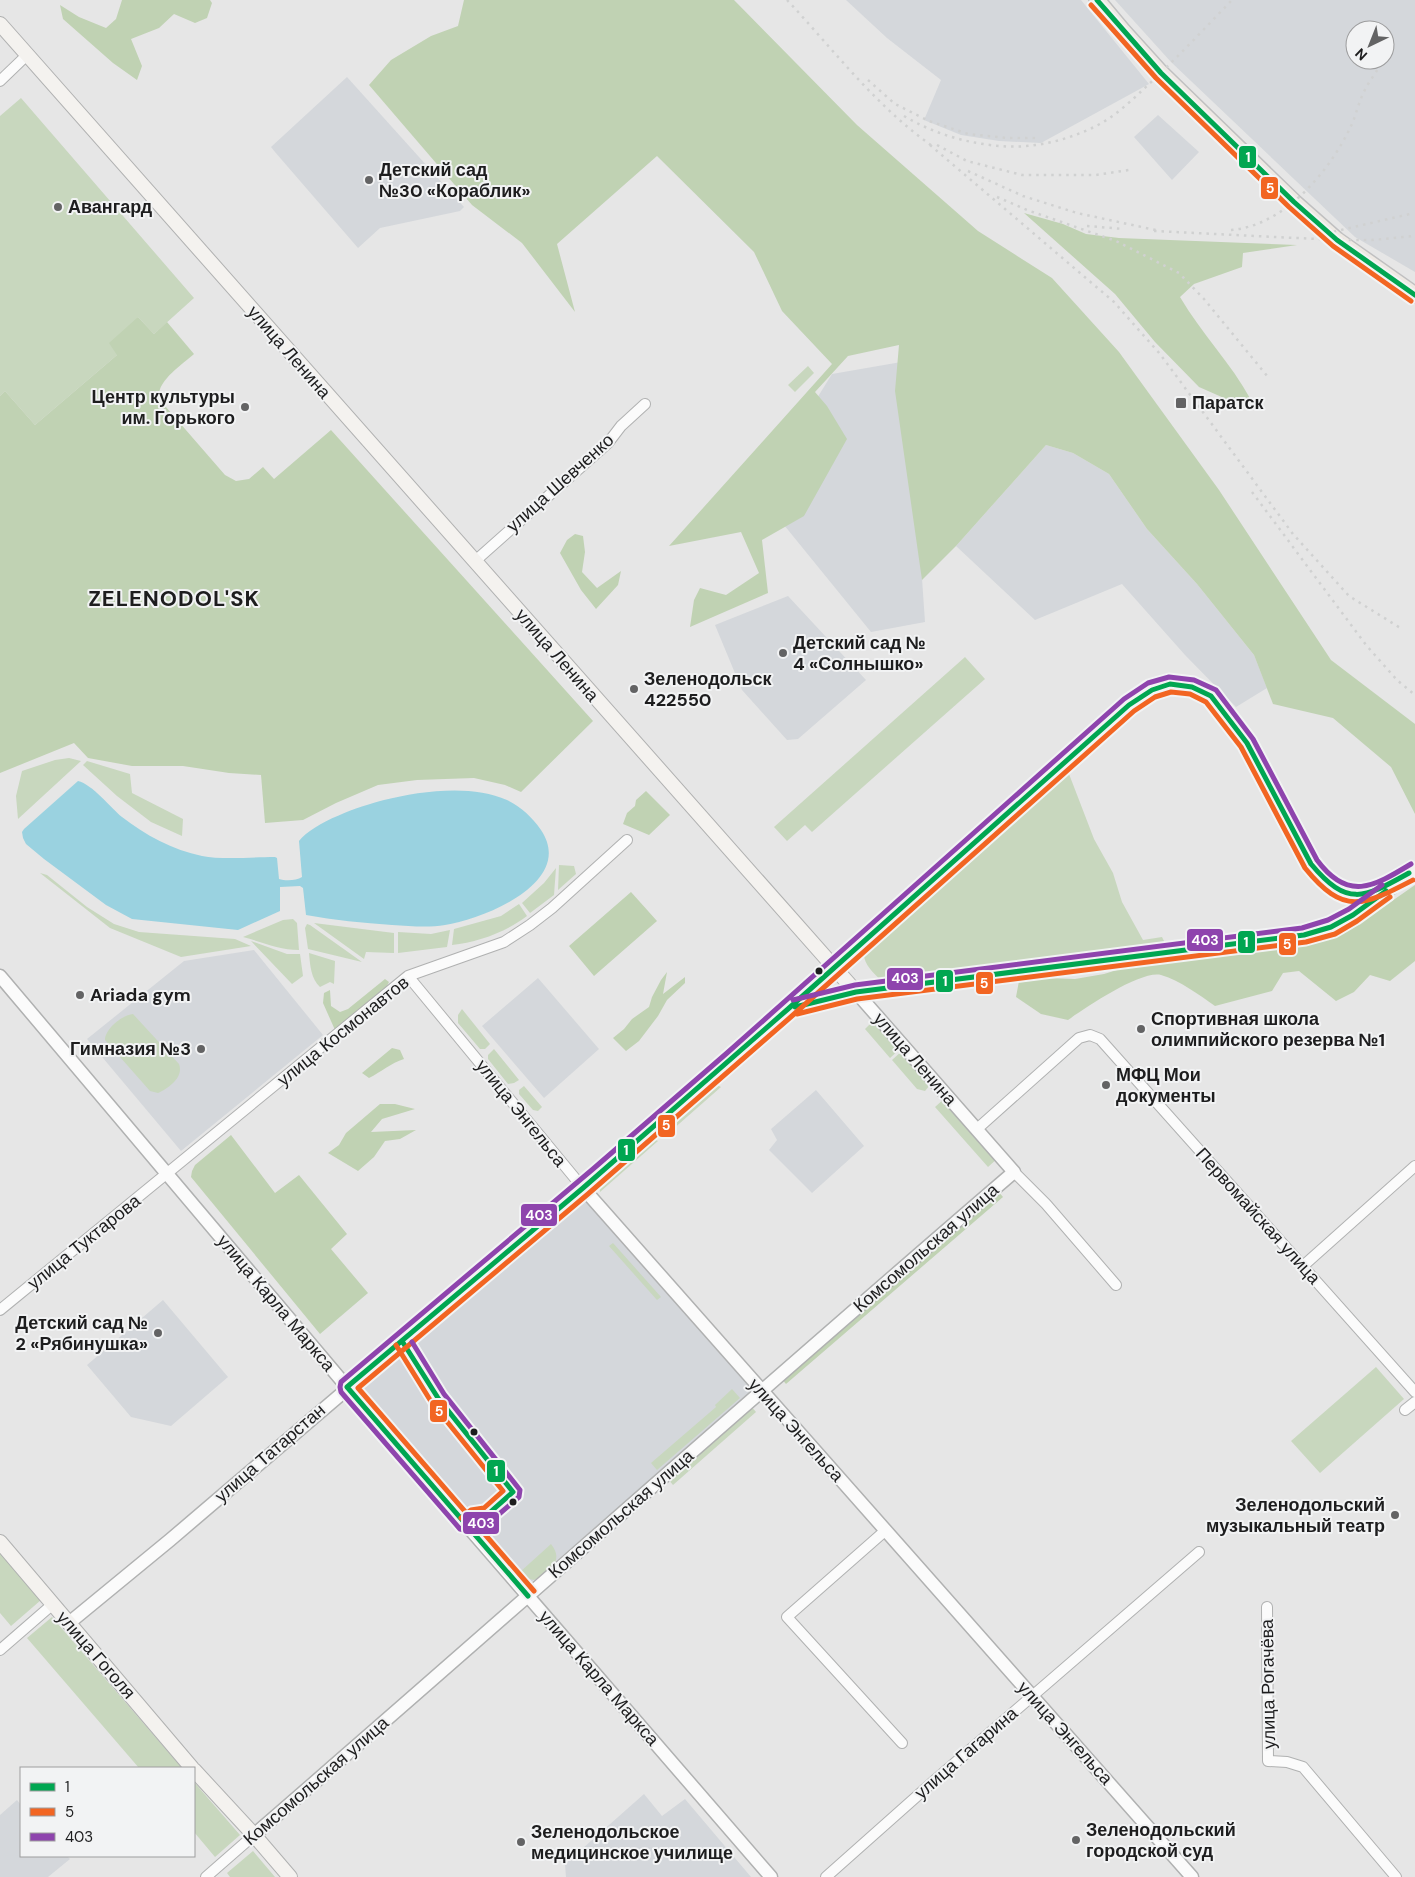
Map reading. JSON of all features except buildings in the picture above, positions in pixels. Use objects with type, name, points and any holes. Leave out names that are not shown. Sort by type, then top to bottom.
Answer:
[{"type":"main road","points":[[1097,0],[1122,32],[1161,73],[1294,202],[1337,240],[1415,294]]},
{"type":"main road","name":"улица Ленина","points":[[0,24],[856,992]]},
{"type":"main road","points":[[834,969],[1130,705],[1152,690],[1170,684],[1192,687],[1211,696],[1230,720],[1247,744],[1311,864],[1323,880],[1340,892],[1355,896],[1374,893],[1412,872]]},
{"type":"main road","points":[[856,992],[1304,935],[1331,927],[1354,915],[1412,872]]},
{"type":"main road","name":"улица Гоголя","points":[[0,1542],[191,1767]]},
{"type":"main road","name":"улица Гоголя","points":[[195,1771],[254,1834],[290,1877]]},
{"type":"street","points":[[0,81],[27,56]]},
{"type":"street","name":"улица Шевченко","points":[[474,562],[608,443],[621,426],[644,404]]},
{"type":"street","name":"улица Космонавтов","points":[[167,1174],[408,976],[504,942],[530,925],[627,840]]},
{"type":"street","name":"улица Татарстан","points":[[69,1623],[170,1540],[347,1387],[583,1188],[834,969]]},
{"type":"street","name":"улица Карла Маркса","points":[[0,976],[347,1387],[771,1877]]},
{"type":"street","name":"улица Энгельса","points":[[408,976],[583,1188],[1192,1877]]},
{"type":"street","points":[[788,1009],[856,992]]},
{"type":"street","name":"улица Ленина","points":[[856,992],[1116,1285]]},
{"type":"street","name":"Первомайская улица","points":[[977,1129],[1079,1038],[1090,1035],[1100,1040],[1415,1392]]},
{"type":"street","points":[[1303,1266],[1415,1166]]},
{"type":"street","name":"Комсомольская улица","points":[[206,1877],[528,1596],[760,1390],[1014,1172]]},
{"type":"street","name":"улица Туктарова","points":[[0,1310],[167,1174]]},
{"type":"street","points":[[1405,1410],[1415,1402]]},
{"type":"street","points":[[886,1530],[787,1617],[902,1743]]},
{"type":"street","name":"улица Гагарина","points":[[826,1877],[1199,1552]]},
{"type":"street","points":[[0,1650],[53,1604]]},
{"type":"street","name":"улица Рогачёва","points":[[1267,1607],[1268,1761],[1287,1762],[1303,1767],[1396,1877]]},
{"type":"shaded area","points":[[846,0],[1081,0],[1149,84],[1041,143],[999,141],[961,135],[924,120],[941,80],[887,38]]},
{"type":"shaded area","points":[[1115,0],[1415,0],[1415,272],[1355,237],[1171,62]]},
{"type":"shaded area","name":"Детский сад №30 «Кораблик»","points":[[347,77],[464,207],[460,211],[380,228],[358,248],[275,152],[271,147]]},
{"type":"shaded area","points":[[1158,115],[1199,152],[1172,180],[1134,137]]},
{"type":"shaded area","points":[[907,361],[925,622],[871,632],[758,493],[832,374]]},
{"type":"shaded area","points":[[1046,445],[1073,453],[1109,474],[1147,529],[1197,584],[1254,655],[1267,688],[1236,707],[1185,655],[1122,584],[1035,620],[956,546]]},
{"type":"shaded area","name":"Детский сад № 4 «Солнышко»","points":[[788,596],[866,680],[798,739],[787,740],[742,690],[715,625]]},
{"type":"shaded area","name":"Гимназия №3","points":[[254,950],[323,1035],[181,1151],[87,1039],[184,961]]},
{"type":"shaded area","points":[[538,978],[599,1049],[544,1098],[482,1026]]},
{"type":"shaded area","points":[[816,1090],[864,1146],[812,1193],[769,1150],[777,1140],[771,1129]]},
{"type":"shaded area","points":[[582,1193],[756,1390],[528,1585],[357,1386]]},
{"type":"shaded area","name":"Детский сад № 2 «Рябинушка»","points":[[163,1300],[228,1377],[171,1426],[131,1417],[87,1365]]},
{"type":"shaded area","points":[[644,1794],[662,1816],[685,1799],[751,1877],[566,1877],[565,1864]]},
{"type":"shaded area","points":[[17,1800],[20,1804],[20,1857],[68,1857],[70,1859],[48,1877],[0,1877],[0,1815]]},
{"type":"green space","points":[[122,0],[210,0],[212,3],[207,18],[195,23],[174,14],[159,28],[131,39],[142,66],[137,80],[113,63],[63,19],[60,5],[79,17],[106,28],[116,19]]},
{"type":"green space","points":[[464,0],[734,0],[857,125],[978,231],[1052,278],[1119,352],[1219,490],[1331,660],[1415,724],[1415,814],[1391,767],[1333,718],[1273,704],[1254,655],[1197,584],[1147,529],[1109,474],[1073,453],[1046,445],[956,546],[922,580],[895,391],[899,345],[848,356],[815,392],[827,406],[847,439],[804,516],[762,540],[768,593],[690,627],[694,600],[700,588],[726,595],[759,573],[741,532],[669,546],[832,364],[782,311],[754,252],[657,156],[557,244],[575,312],[522,243],[472,205],[369,85],[391,60],[431,36],[458,26]]},
{"type":"green space","name":"Авангард","points":[[21,98],[194,298],[154,334],[138,317],[117,355],[35,425],[5,391],[0,396],[0,116]]},
{"type":"green space","points":[[1024,213],[1063,224],[1086,234],[1119,238],[1297,245],[1243,253],[1242,267],[1194,284],[1180,297],[1251,400],[1233,402],[1199,387],[1155,342],[1115,294]]},
{"type":"green space","points":[[138,317],[154,334],[167,322],[194,354],[166,380],[159,392],[159,399],[225,475],[236,481],[249,479],[263,467],[274,479],[331,430],[593,721],[521,792],[505,785],[474,778],[417,780],[378,785],[303,820],[265,823],[261,775],[229,773],[183,766],[132,766],[88,758],[74,743],[0,773],[0,396],[5,391],[35,425],[117,355],[109,343]]},
{"type":"green space","points":[[808,366],[814,373],[795,392],[788,385]]},
{"type":"green space","points":[[575,534],[583,536],[585,552],[582,572],[597,588],[621,571],[618,585],[596,609],[581,590],[560,553],[567,540]]},
{"type":"green space","points":[[965,657],[985,679],[812,832],[805,825],[787,841],[774,827]]},
{"type":"green space","points":[[69,758],[81,761],[18,819],[16,796],[22,771],[55,760]]},
{"type":"green space","points":[[87,761],[130,774],[132,793],[183,819],[182,836],[151,822],[117,796],[83,765]]},
{"type":"green space","points":[[1069,774],[1094,839],[1113,873],[1122,902],[1143,940],[1162,937],[1167,947],[1152,947],[895,980],[881,980],[867,964],[864,953]]},
{"type":"green space","points":[[646,791],[670,815],[649,835],[623,824],[627,813],[635,806],[636,800]]},
{"type":"green space","points":[[559,865],[574,866],[576,874],[558,890]]},
{"type":"green space","points":[[556,868],[554,895],[530,913],[522,903],[544,883]]},
{"type":"green space","points":[[40,873],[47,875],[87,907],[114,924],[139,932],[235,939],[251,946],[181,957],[110,928]]},
{"type":"green space","points":[[1415,885],[1415,961],[1390,981],[1370,975],[1354,992],[1336,1001],[1299,971],[1283,973],[1272,991],[1215,1006],[1176,981],[1161,975],[1152,975],[1140,978],[1113,991],[1068,1020],[1041,1014],[1016,997],[1019,981],[1045,978],[1075,979],[1104,974],[1133,965],[1227,952],[1287,948],[1326,938],[1366,919]]},
{"type":"green space","points":[[631,892],[657,921],[594,976],[569,946]]},
{"type":"green space","points":[[519,904],[527,916],[519,922],[491,935],[452,945],[454,929],[501,916]]},
{"type":"green space","points":[[293,919],[297,923],[299,950],[278,947],[243,937],[283,920]]},
{"type":"green space","points":[[314,923],[394,933],[394,953],[366,952],[364,959]]},
{"type":"green space","points":[[307,924],[362,962],[308,949],[305,928]]},
{"type":"green space","points":[[450,930],[447,947],[398,953],[398,932],[431,934]]},
{"type":"green space","points":[[251,941],[287,954],[300,954],[303,976],[292,984]]},
{"type":"green space","points":[[309,953],[335,961],[334,984],[330,982],[320,987],[317,984],[312,972]]},
{"type":"green space","points":[[667,972],[663,994],[685,977],[685,983],[667,1000],[658,1016],[639,1041],[626,1051],[613,1038],[632,1019],[649,1007],[652,997]]},
{"type":"green space","points":[[385,979],[389,982],[385,990],[335,1030],[323,1003],[324,993],[330,990],[331,1006],[340,1012],[348,1009]]},
{"type":"green space","points":[[462,1009],[490,1044],[485,1049],[480,1049],[458,1023],[458,1015]]},
{"type":"green space","points":[[133,1014],[179,1064],[180,1069],[177,1078],[171,1085],[158,1093],[150,1091],[105,1040],[108,1031],[115,1023]]},
{"type":"green space","points":[[875,1019],[901,1048],[890,1058],[865,1029]]},
{"type":"green space","points":[[392,1048],[400,1050],[404,1059],[369,1078],[362,1073]]},
{"type":"green space","points":[[494,1049],[519,1080],[508,1084],[488,1059],[488,1055]]},
{"type":"green space","points":[[903,1050],[930,1085],[925,1091],[917,1089],[892,1060]]},
{"type":"green space","points":[[713,1083],[721,1087],[663,1138],[662,1127]]},
{"type":"green space","points":[[524,1086],[542,1107],[538,1111],[533,1110],[519,1094],[519,1090]]},
{"type":"green space","points":[[945,1098],[998,1158],[988,1167],[935,1107]]},
{"type":"green space","points":[[380,1104],[395,1104],[415,1109],[382,1119],[371,1132],[416,1130],[400,1139],[385,1141],[374,1157],[358,1171],[328,1153],[339,1145],[346,1133]]},
{"type":"green space","points":[[231,1135],[275,1193],[299,1175],[347,1234],[331,1249],[368,1293],[320,1334],[191,1177],[195,1165]]},
{"type":"green space","points":[[650,1137],[658,1141],[600,1192],[599,1181]]},
{"type":"green space","points":[[997,1190],[1003,1197],[786,1384],[781,1378]]},
{"type":"green space","points":[[613,1243],[661,1297],[657,1300],[609,1246]]},
{"type":"green space","points":[[1376,1367],[1404,1399],[1320,1473],[1291,1441]]},
{"type":"green space","points":[[732,1389],[740,1398],[657,1470],[651,1463],[716,1407],[715,1405]]},
{"type":"green space","points":[[750,1405],[756,1412],[673,1485],[668,1479]]},
{"type":"green space","points":[[551,1544],[556,1556],[553,1566],[545,1574],[534,1580],[526,1578],[520,1572]]},
{"type":"green space","points":[[0,1552],[41,1600],[11,1626],[0,1613]]},
{"type":"green space","points":[[52,1617],[181,1767],[138,1767],[27,1638]]},
{"type":"green space","points":[[195,1783],[240,1835],[215,1857],[195,1833]]},
{"type":"green space","points":[[253,1851],[275,1877],[230,1877],[227,1873]]},
{"type":"water","points":[[78,781],[95,791],[131,824],[150,836],[180,850],[210,857],[275,857],[277,858],[279,879],[281,880],[294,880],[302,877],[299,841],[315,827],[363,806],[384,800],[430,792],[478,792],[507,800],[522,809],[530,817],[541,830],[549,849],[546,866],[536,881],[521,895],[481,915],[439,926],[381,924],[306,915],[303,888],[300,886],[280,887],[280,911],[238,930],[132,919],[106,905],[44,859],[26,844],[23,838],[22,832],[24,829]]},
{"type":"railway","points":[[787,0],[875,97],[935,148]]},
{"type":"railway","points":[[904,116],[924,127],[946,135],[990,145],[1029,146],[1067,138],[1100,124],[1122,108],[1170,63],[1232,0]]},
{"type":"railway","points":[[1231,230],[1251,226],[1269,218],[1287,207],[1318,178],[1342,143],[1353,122],[1365,90],[1377,70]]},
{"type":"railway","points":[[868,80],[895,104],[929,121],[968,134],[1008,138],[1040,138]]},
{"type":"railway","points":[[930,145],[1114,302],[1160,354],[1293,534],[1349,596],[1402,629]]},
{"type":"railway","points":[[937,145],[967,161],[1022,175],[1096,175],[1129,170]]},
{"type":"railway","points":[[968,171],[1023,196],[1077,213],[1160,231]]},
{"type":"railway","points":[[997,197],[1027,210],[1116,241],[1179,273],[1204,299],[1268,377]]},
{"type":"railway","points":[[1319,234],[1414,213]]},
{"type":"railway","points":[[1087,226],[1124,229]]},
{"type":"railway","points":[[1154,231],[1337,240],[1372,240],[1415,236]]},
{"type":"railway","points":[[1252,492],[1366,645],[1397,680],[1415,695]]},
{"type":"transit line","name":"1","points":[[1097,0],[1161,73],[1294,202],[1337,240],[1415,295]]},
{"type":"transit line","name":"5","points":[[1091,5],[1156,78],[1289,207],[1333,246],[1411,301]]},
{"type":"transit line","name":"403","points":[[412,1342],[444,1394],[520,1490],[519,1497],[491,1521],[477,1524],[468,1531],[460,1529],[341,1392],[341,1382],[727,1053],[1124,699],[1148,683],[1169,677],[1194,680],[1216,690],[1253,739],[1317,860],[1339,882],[1350,886],[1373,884],[1411,864]]},
{"type":"transit line","name":"1","points":[[528,1596],[347,1387],[583,1188],[788,1009],[1129,705],[1152,690],[1170,684],[1192,687],[1211,696],[1247,743],[1311,864],[1324,878],[1346,893],[1357,894],[1368,893],[1409,873]]},
{"type":"transit line","name":"5","points":[[534,1591],[358,1388],[588,1194],[793,1015],[1134,711],[1155,697],[1171,692],[1190,694],[1206,702],[1241,747],[1305,868],[1331,894],[1343,900],[1355,902],[1367,900],[1381,896],[1413,880]]},
{"type":"transit line","name":"403","points":[[793,1000],[855,985],[1302,928],[1328,920],[1349,909],[1382,885]]},
{"type":"transit line","name":"1","points":[[795,1007],[856,992],[1304,935],[1331,927],[1353,915],[1386,891]]},
{"type":"transit line","name":"5","points":[[797,1014],[857,999],[1306,942],[1335,934],[1390,897]]},
{"type":"transit line","name":"1","points":[[402,1341],[438,1398],[513,1492],[487,1515],[474,1517],[466,1524]]},
{"type":"transit line","name":"5","points":[[396,1345],[432,1403],[503,1491],[484,1508],[471,1510],[461,1518]]},
{"type":"place","name":"Детский сад №30 «Кораблик»","points":[[369,180]]},
{"type":"place","name":"Авангард","points":[[58,207]]},
{"type":"place","name":"Паратск","points":[[1181,403]]},
{"type":"place","name":"Центр культуры им. Горького","points":[[245,407]]},
{"type":"place","name":"Детский сад № 4 «Солнышко»","points":[[783,653]]},
{"type":"place","name":"Зеленодольск 422550","points":[[634,689]]},
{"type":"place","name":"Ariada gym","points":[[80,995]]},
{"type":"place","name":"Спортивная школа олимпийского резерва №1","points":[[1141,1029]]},
{"type":"place","name":"Гимназия №3","points":[[201,1049]]},
{"type":"place","name":"МФЦ Мои документы","points":[[1106,1085]]},
{"type":"place","name":"Детский сад № 2 «Рябинушка»","points":[[158,1333]]},
{"type":"place","name":"Зеленодольский музыкальный театр","points":[[1395,1515]]},
{"type":"place","name":"Зеленодольский городской суд","points":[[1076,1840]]},
{"type":"place","name":"Зеленодольское медицинское училище","points":[[521,1842]]},
{"type":"district","name":"ZELENODOL'SK","points":[[174,598]]}]
